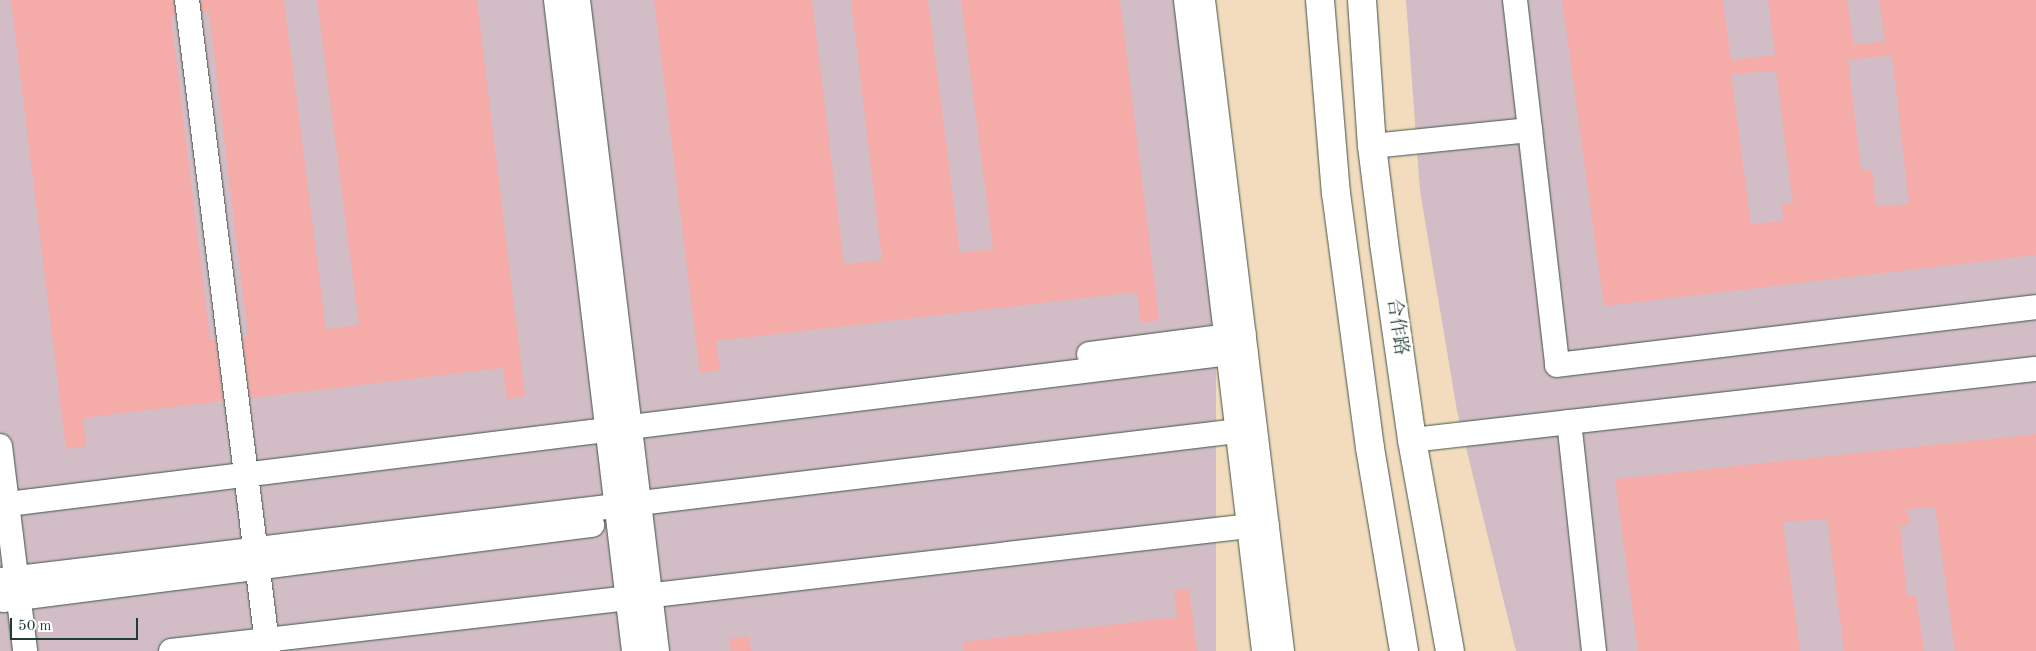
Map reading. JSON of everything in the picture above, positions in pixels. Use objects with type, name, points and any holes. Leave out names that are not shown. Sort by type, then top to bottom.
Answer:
[{"type":"main road","points":[[1320,0],[1339,212],[1370,448],[1404,651]]},
{"type":"main road","name":"合作路","points":[[1362,0],[1372,146],[1412,440],[1450,651]]},
{"type":"lane","points":[[187,0],[267,645]]},
{"type":"lane","points":[[556,0],[618,421]]},
{"type":"lane","points":[[578,0],[618,421],[629,513],[640,603],[657,651]]},
{"type":"lane","points":[[1186,0],[1236,344]]},
{"type":"lane","points":[[1203,0],[1236,344],[1247,437],[1259,531],[1282,651]]},
{"type":"lane","points":[[1515,0],[1557,365],[2036,307]]},
{"type":"lane","points":[[1372,146],[1530,130]]},
{"type":"lane","points":[[3,498],[1236,344]]},
{"type":"lane","points":[[1412,440],[2036,369]]},
{"type":"lane","points":[[1569,422],[1594,651]]},
{"type":"lane","points":[[8,585],[256,558],[1247,437]]},
{"type":"lane","points":[[0,446],[10,651]]},
{"type":"lane","points":[[171,651],[267,645],[1259,531]]},
{"type":"lane","points":[[1259,531],[1264,651]]},
{"type":"lane","points":[[8,585],[25,651]]},
{"type":"lane","points":[[293,651],[640,603]]},
{"type":"lane","points":[[634,651],[640,603]]},
{"type":"shaded area","points":[[0,0],[1216,0],[1216,651],[0,651]]},
{"type":"shaded area","points":[[1406,0],[2036,0],[2036,651],[1516,651],[1457,411],[1420,191]]},
{"type":"building","points":[[11,0],[174,0],[175,16],[171,17],[210,340],[215,340],[223,401],[83,418],[86,446],[66,449]]},
{"type":"building","points":[[201,0],[284,0],[326,329],[359,325],[317,0],[477,0],[525,396],[507,399],[503,368],[250,398],[243,337],[248,336],[209,12],[202,13]]},
{"type":"building","points":[[654,0],[812,0],[844,264],[882,260],[851,0],[928,0],[960,253],[993,249],[961,0],[1120,0],[1159,320],[1141,323],[1137,292],[716,341],[720,370],[700,373]]},
{"type":"building","points":[[1562,0],[1723,0],[1731,60],[1775,55],[1768,0],[1847,0],[1854,45],[1885,41],[1879,0],[2036,0],[2036,255],[1604,306]],"holes":[[[1892,55],[1909,204],[1876,206],[1872,171],[1861,170],[1848,60]],[[1776,71],[1793,204],[1782,204],[1783,221],[1751,224],[1731,74]]]},
{"type":"building","points":[[2036,434],[2036,651],[1955,651],[1935,507],[1907,509],[1910,524],[1900,526],[1907,596],[1916,596],[1924,651],[1844,651],[1827,519],[1783,522],[1800,651],[1638,651],[1615,479]]},
{"type":"building","points":[[1189,589],[1197,651],[964,651],[963,642],[1177,617],[1174,590]]},
{"type":"building","points":[[749,636],[751,651],[731,651],[729,639]]}]
